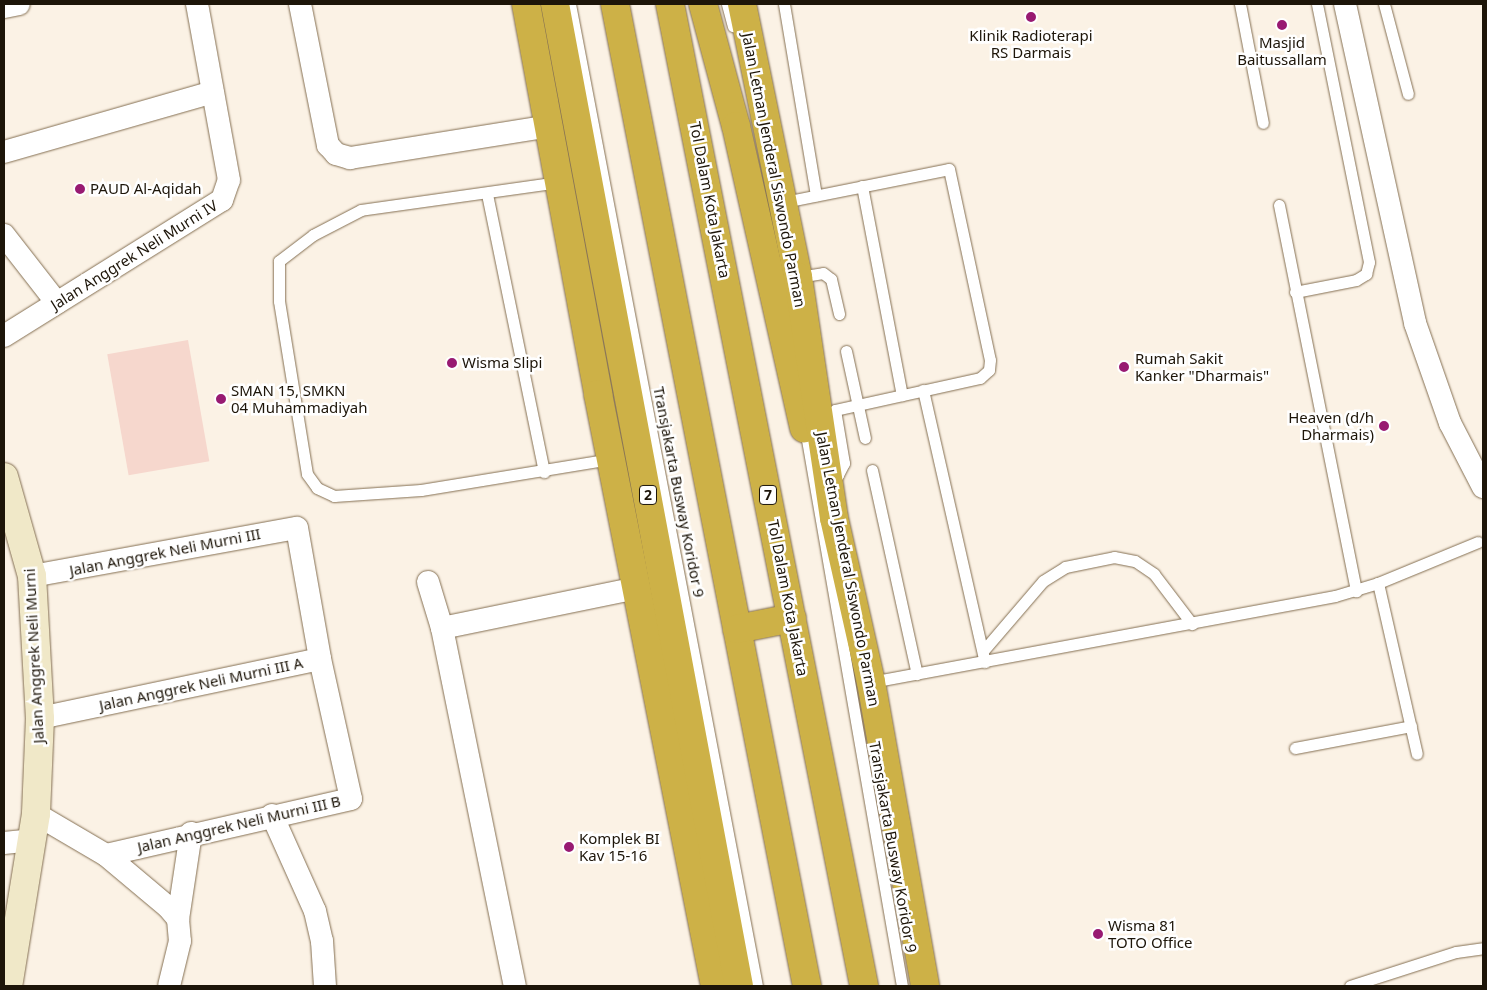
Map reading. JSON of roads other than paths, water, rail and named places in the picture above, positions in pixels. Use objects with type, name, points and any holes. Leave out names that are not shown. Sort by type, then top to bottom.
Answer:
[{"type":"highway","points":[[526,4],[561,182],[598,394],[715,986]]},
{"type":"highway","name":"2","points":[[555,4],[622,350],[739,986]]},
{"type":"highway","points":[[615,4],[807,986]]},
{"type":"highway","name":"Tol Dalam Kota Jakarta","points":[[670,4],[864,986]]},
{"type":"highway","points":[[703,4],[736,126],[806,435],[834,518]]},
{"type":"highway","name":"Jalan Letnan Jenderal Siswondo Parman","points":[[742,4],[784,202],[792,281],[834,518],[871,682],[925,986]]},
{"type":"highway","points":[[587,325],[622,350],[598,394]]},
{"type":"highway","points":[[737,629],[792,618]]},
{"type":"street","points":[[4,6],[19,4]]},
{"type":"street","name":"Jalan Anggrek Neli Murni IV","points":[[4,336],[222,200],[229,180],[197,4]]},
{"type":"street","points":[[300,4],[328,145],[336,154],[350,158],[549,126]]},
{"type":"street","points":[[1345,4],[1416,323],[1450,423],[1483,487]]},
{"type":"street","points":[[4,152],[213,92]]},
{"type":"street","points":[[4,235],[57,303]]},
{"type":"street","name":"Jalan Anggrek Neli Murni","points":[[4,477],[32,576],[40,718],[34,827],[8,986]]},
{"type":"street","name":"Jalan Anggrek Neli Murni III","points":[[32,576],[296,528]]},
{"type":"street","name":"Jalan Anggrek Neli Murni III A","points":[[40,718],[320,659],[296,528]]},
{"type":"street","points":[[428,582],[442,628],[514,986]]},
{"type":"street","points":[[442,628],[637,588]]},
{"type":"street","name":"Jalan Anggrek Neli Murni III B","points":[[106,854],[272,814],[350,799],[320,659]]},
{"type":"street","points":[[272,814],[315,911],[322,941],[325,986]]},
{"type":"street","points":[[4,843],[34,827],[106,854],[168,907],[178,919]]},
{"type":"street","points":[[169,986],[180,941],[178,919],[191,833]]},
{"type":"lane","name":"Transjakarta Busway Koridor 9","points":[[570,4],[757,986]]},
{"type":"lane","points":[[727,4],[735,38]]},
{"type":"lane","points":[[784,4],[816,195]]},
{"type":"lane","points":[[1240,4],[1263,123]]},
{"type":"lane","points":[[1295,292],[1356,280],[1366,274],[1369,262],[1317,4]]},
{"type":"lane","points":[[1384,4],[1408,94]]},
{"type":"lane","points":[[750,105],[777,238]]},
{"type":"lane","points":[[784,202],[949,169],[990,360],[989,370],[980,378],[835,410],[844,463],[838,475],[828,479]]},
{"type":"lane","points":[[561,182],[487,194],[361,210],[314,235],[279,262],[279,301],[307,474],[317,488],[334,496],[421,490],[544,472],[611,459]]},
{"type":"lane","points":[[862,186],[902,395]]},
{"type":"lane","points":[[487,194],[544,472]]},
{"type":"lane","points":[[1279,206],[1356,591]]},
{"type":"lane","points":[[792,281],[823,273],[831,279],[839,314]]},
{"type":"lane","name":"Transjakarta Busway Koridor 9","points":[[792,281],[806,435],[902,986]]},
{"type":"lane","points":[[846,351],[865,438]]},
{"type":"lane","points":[[923,390],[984,656]]},
{"type":"lane","points":[[872,470],[918,674]]},
{"type":"lane","points":[[871,682],[918,674],[984,656],[1192,624],[1356,591],[1478,542]]},
{"type":"lane","points":[[984,656],[1043,581],[1064,566],[1114,557],[1135,561],[1154,574],[1192,624]]},
{"type":"lane","points":[[1378,583],[1417,754]]},
{"type":"lane","points":[[1295,748],[1411,726]]},
{"type":"lane","points":[[1350,986],[1456,952],[1483,948]]},
{"type":"place","name":"Klinik Radioterapi RS Darmais","points":[[1031,17]]},
{"type":"place","name":"Masjid Baitussallam","points":[[1282,25]]},
{"type":"place","name":"PAUD Al-Aqidah","points":[[80,189]]},
{"type":"place","name":"Wisma Slipi","points":[[452,363]]},
{"type":"place","name":"Rumah Sakit Kanker \"Dharmais\"","points":[[1124,367]]},
{"type":"place","name":"SMAN 15, SMKN 04 Muhammadiyah","points":[[221,399]]},
{"type":"place","name":"Heaven (d/h Dharmais)","points":[[1384,426]]},
{"type":"place","name":"Komplek BI Kav 15-16","points":[[569,847]]},
{"type":"place","name":"Wisma 81 TOTO Office","points":[[1098,934]]}]
